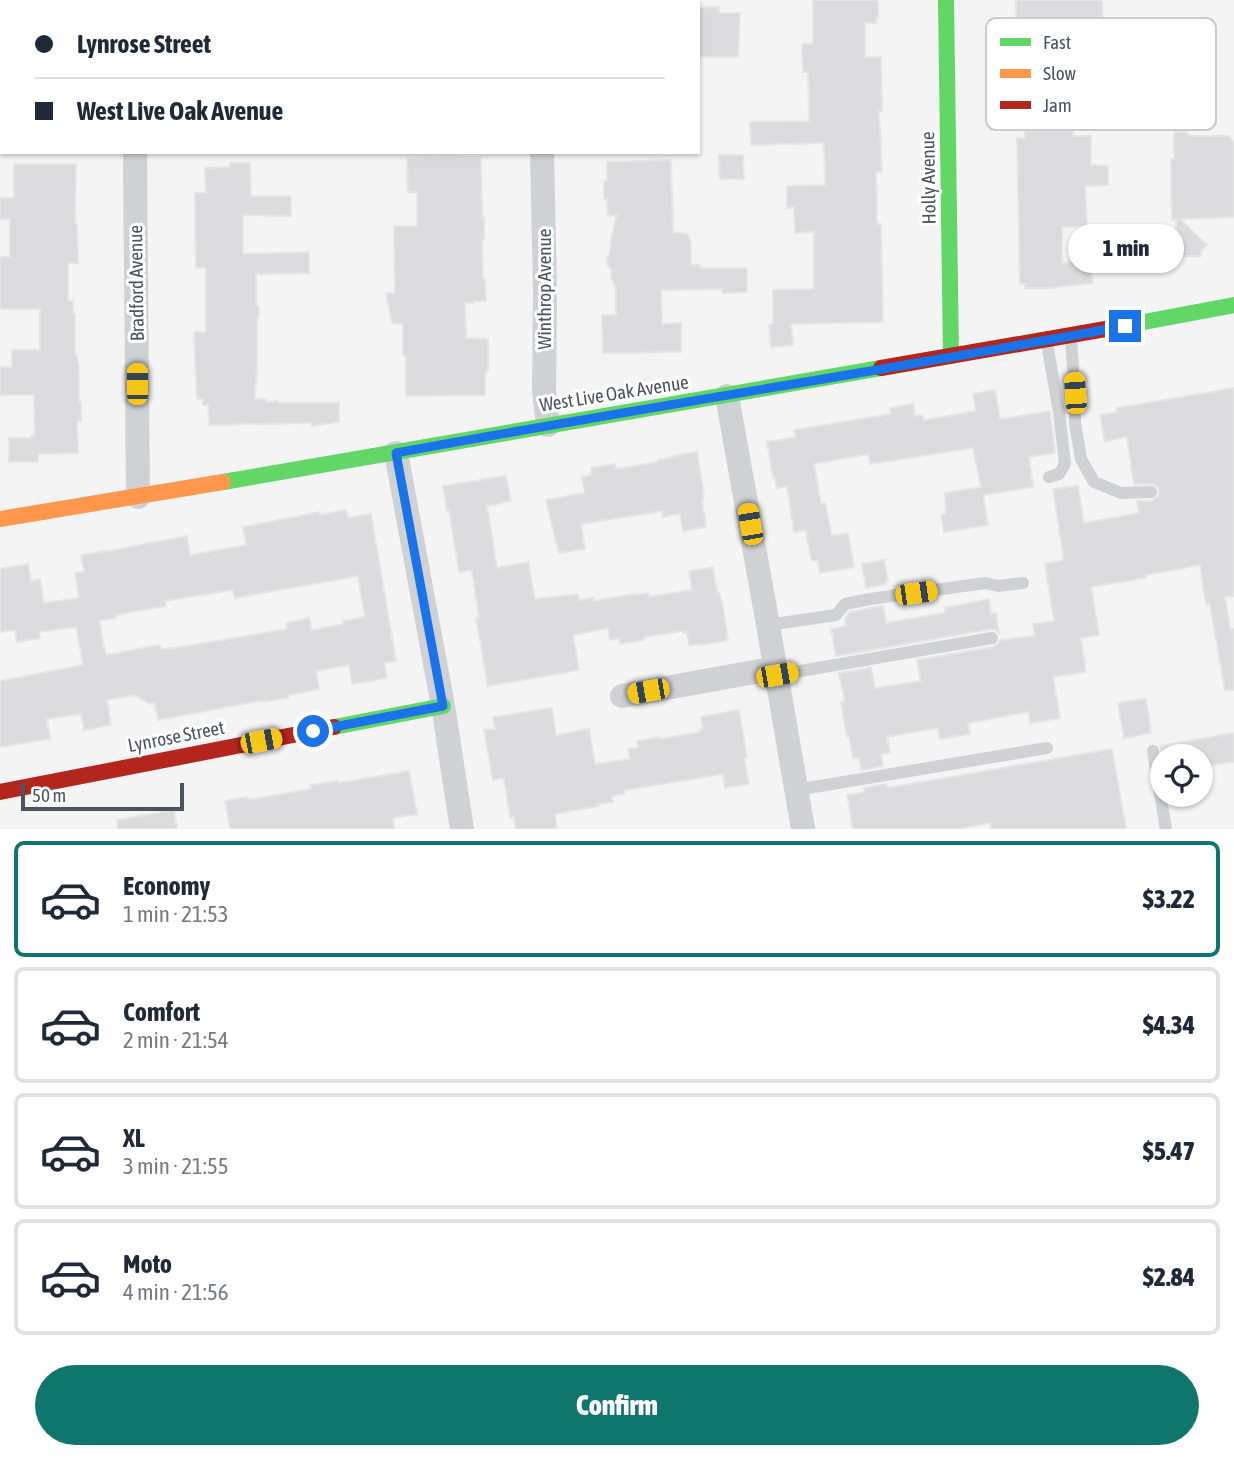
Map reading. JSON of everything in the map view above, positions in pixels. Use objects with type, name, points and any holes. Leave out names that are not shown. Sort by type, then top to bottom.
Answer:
[{"type":"street","name":"Holly Avenue","points":[[946,0],[951,356]]},
{"type":"street","name":"Bradford Avenue","points":[[135,154],[138,497]]},
{"type":"street","name":"Winthrop Avenue","points":[[542,154],[544,392],[548,425]]},
{"type":"street","name":"West Live Oak Avenue","points":[[0,519],[727,396],[1234,305]]},
{"type":"street","points":[[727,396],[803,829]]},
{"type":"street","points":[[396,453],[443,706],[461,829]]},
{"type":"street","points":[[622,696],[776,671]]},
{"type":"street","name":"Lynrose Street","points":[[0,792],[443,706]]},
{"type":"lane","points":[[1071,336],[1075,423],[1082,459],[1094,482],[1121,493],[1151,492]]},
{"type":"lane","points":[[1046,340],[1065,464],[1059,474],[1049,477]]},
{"type":"lane","points":[[768,625],[836,615],[845,604],[870,599],[985,583],[998,586],[1023,583]]},
{"type":"lane","points":[[776,671],[992,638]]},
{"type":"lane","points":[[796,790],[1048,748]]},
{"type":"lane","points":[[1162,807],[1166,829]]},
{"type":"building","points":[[813,0],[878,0],[876,23],[865,23],[865,57],[881,57],[882,111],[879,111],[882,172],[876,172],[877,224],[881,224],[883,322],[791,324],[793,345],[771,347],[769,325],[773,324],[773,290],[814,289],[814,232],[795,233],[794,207],[787,208],[787,186],[825,185],[824,143],[751,145],[750,122],[809,121],[808,72],[803,72],[802,44],[813,44]]},
{"type":"building","points":[[1016,0],[1102,0],[1103,18],[1016,18]]},
{"type":"building","points":[[719,7],[719,13],[740,13],[738,57],[700,57],[700,8]]},
{"type":"building","points":[[1025,130],[1073,130],[1073,136],[1091,136],[1091,165],[1108,166],[1108,185],[1085,186],[1087,226],[1062,227],[1062,263],[1090,260],[1093,283],[1049,288],[1025,288],[1025,284],[1020,284],[1017,138],[1025,138]]},
{"type":"building","points":[[1174,132],[1185,132],[1191,136],[1229,136],[1234,143],[1234,217],[1180,219],[1207,245],[1201,251],[1201,256],[1176,256],[1176,219],[1172,220],[1171,159],[1174,159]]},
{"type":"building","points":[[719,155],[743,155],[744,179],[720,179]]},
{"type":"building","points":[[481,157],[483,278],[486,301],[465,303],[466,338],[488,339],[485,395],[406,396],[403,324],[392,323],[386,293],[395,293],[394,226],[417,226],[417,192],[408,192],[407,158]]},
{"type":"building","points":[[671,160],[673,232],[687,234],[691,242],[691,265],[700,265],[700,268],[747,268],[747,292],[722,293],[722,289],[661,290],[662,324],[681,323],[681,352],[603,353],[602,315],[616,315],[616,287],[607,259],[617,215],[608,216],[607,199],[604,199],[607,162]]},
{"type":"building","points":[[230,163],[250,163],[251,196],[291,196],[291,216],[243,215],[243,254],[309,252],[309,273],[256,274],[256,305],[259,307],[259,315],[255,399],[279,403],[339,403],[339,422],[311,426],[311,423],[209,425],[208,405],[203,405],[203,399],[197,399],[194,332],[206,332],[206,268],[196,268],[195,193],[206,193],[205,168],[230,167]]},
{"type":"building","points":[[14,164],[76,164],[75,224],[78,263],[68,263],[68,301],[73,301],[75,354],[79,369],[81,421],[77,421],[78,453],[38,454],[38,462],[9,462],[9,438],[31,438],[35,435],[34,395],[0,395],[0,367],[12,367],[12,350],[40,350],[40,309],[0,309],[0,257],[10,257],[10,219],[0,219],[0,198],[14,198]]},
{"type":"building","points":[[1234,388],[1234,596],[1225,597],[1230,629],[1234,629],[1234,690],[1225,690],[1210,604],[1206,604],[1200,565],[1146,575],[1146,578],[1091,587],[1099,635],[1081,638],[1086,672],[1053,677],[1060,718],[1030,723],[1028,712],[968,723],[970,734],[940,739],[938,728],[887,737],[890,753],[881,754],[883,766],[861,770],[859,757],[853,758],[849,736],[847,737],[841,702],[845,702],[839,673],[871,668],[875,688],[921,681],[917,660],[993,647],[1000,640],[1035,636],[1033,624],[1054,621],[1045,564],[1064,560],[1053,489],[1078,486],[1084,523],[1139,513],[1137,501],[1152,501],[1159,495],[1159,488],[1154,484],[1134,484],[1127,437],[1105,441],[1100,415],[1117,412],[1116,408]]},
{"type":"building","points":[[995,390],[1000,419],[1050,411],[1055,453],[1029,457],[1033,487],[983,495],[988,525],[944,532],[941,515],[946,514],[945,493],[981,487],[973,448],[870,464],[868,454],[814,464],[821,504],[825,503],[832,536],[848,533],[854,567],[820,573],[818,561],[811,559],[806,530],[794,532],[787,486],[777,488],[767,442],[796,437],[794,430],[891,414],[890,408],[913,404],[915,416],[923,415],[924,420],[976,411],[973,394]]},
{"type":"building","points":[[697,452],[706,527],[683,531],[680,514],[663,517],[662,511],[581,524],[585,549],[559,553],[546,500],[585,493],[582,477],[592,475],[591,468],[615,464],[616,469]]},
{"type":"building","points":[[506,476],[511,501],[487,506],[497,568],[528,562],[535,599],[578,594],[579,600],[593,598],[593,601],[633,594],[648,593],[649,597],[692,590],[689,571],[713,567],[728,639],[689,645],[687,632],[683,631],[620,644],[619,638],[610,640],[608,628],[573,635],[579,670],[488,686],[476,618],[479,618],[472,570],[459,572],[443,486]]},
{"type":"building","points":[[346,510],[348,518],[371,514],[396,661],[384,663],[387,678],[352,684],[349,665],[316,671],[319,689],[289,695],[289,698],[264,700],[158,720],[155,703],[150,704],[134,695],[107,700],[111,725],[84,730],[81,714],[47,719],[50,739],[0,747],[0,681],[83,665],[76,627],[39,632],[40,638],[17,642],[15,630],[0,632],[0,569],[28,564],[31,581],[40,579],[44,603],[79,598],[75,573],[84,572],[81,555],[187,536],[190,555],[246,545],[243,527],[320,512],[320,515]],"holes":[[[358,576],[365,617],[312,630],[309,618],[286,623],[287,629],[170,649],[161,649],[160,645],[106,655],[99,621],[116,618],[115,615],[166,606],[165,601],[233,590],[235,598]]]},
{"type":"building","points":[[884,560],[888,581],[886,584],[866,588],[862,564]]},
{"type":"building","points":[[989,599],[991,614],[996,613],[999,633],[991,629],[836,656],[831,629],[846,626],[845,618],[850,612],[883,606],[886,623],[945,613],[945,608]]},
{"type":"building","points":[[1146,699],[1151,733],[1124,738],[1118,703]]},
{"type":"building","points":[[552,708],[556,735],[589,729],[595,764],[630,759],[628,749],[638,747],[637,741],[700,732],[699,730],[703,729],[701,717],[739,710],[749,784],[725,788],[723,774],[625,790],[625,794],[612,796],[613,802],[555,814],[557,829],[516,829],[514,817],[510,818],[504,778],[493,780],[484,730],[495,729],[493,717]]},
{"type":"building","points":[[1234,733],[1234,762],[1213,765],[1213,744],[1171,744]]},
{"type":"building","points":[[1112,749],[1126,829],[991,829],[990,823],[957,829],[853,829],[847,795],[865,792],[864,788],[886,784],[887,788]]},
{"type":"building","points":[[409,771],[417,814],[393,818],[394,829],[230,829],[225,801],[247,797],[248,800],[311,789],[310,785]]},
{"type":"building","points":[[174,810],[177,829],[118,829],[117,820]]},
{"type":"traffic: fast","points":[[946,0],[951,356]]},
{"type":"traffic: fast","points":[[1117,327],[1234,305]]},
{"type":"traffic: fast","points":[[223,482],[881,368]]},
{"type":"traffic: fast","points":[[334,727],[443,706]]},
{"type":"traffic: slow","points":[[0,519],[223,482]]},
{"type":"traffic: jam","points":[[881,368],[1117,327]]},
{"type":"traffic: jam","points":[[0,792],[334,727]]},
{"type":"route","points":[[313,731],[443,706],[396,453],[1125,326]]}]
